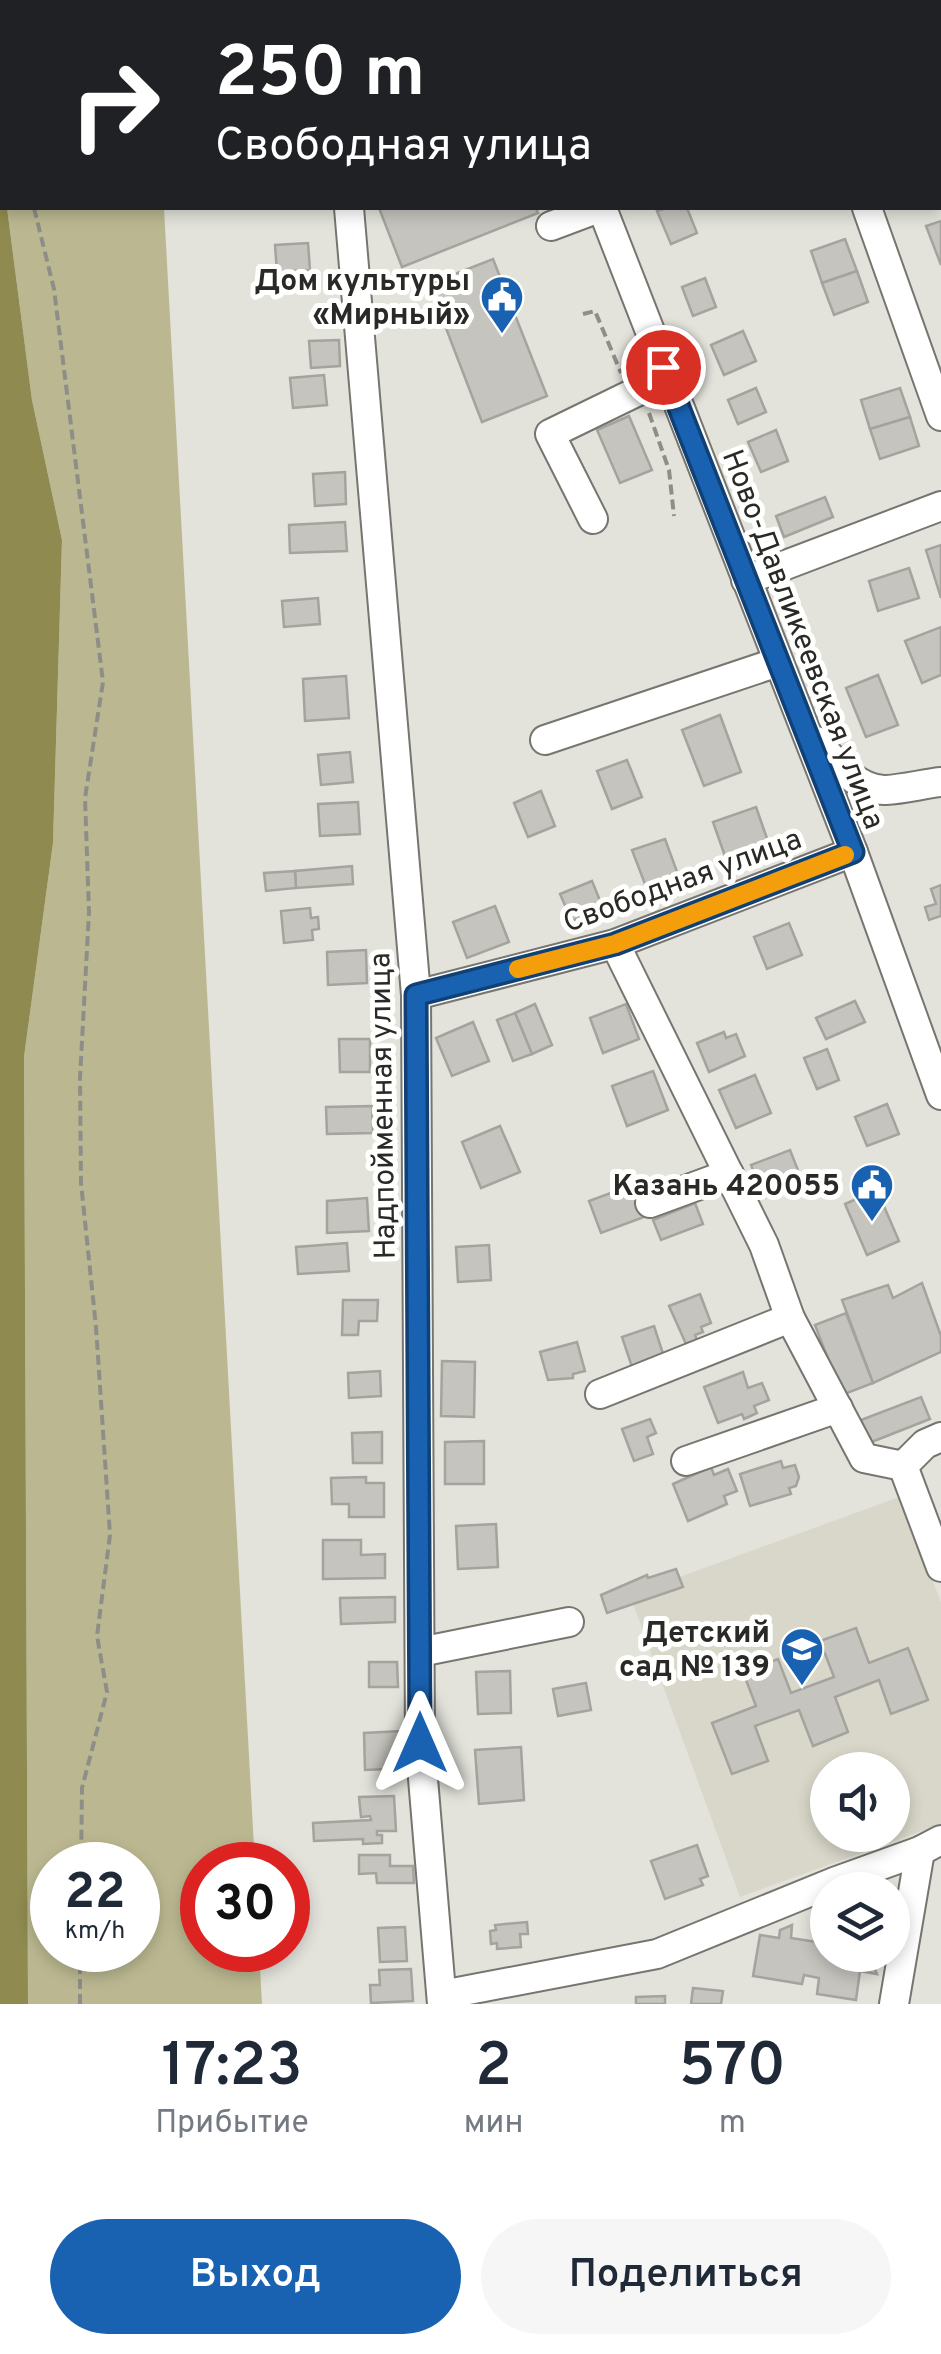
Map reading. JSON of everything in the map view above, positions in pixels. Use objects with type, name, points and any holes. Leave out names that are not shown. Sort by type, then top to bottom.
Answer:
[{"type":"street","name":"Надпойменная улица","points":[[350,210],[416,995],[420,1743],[442,2000]]},
{"type":"street","points":[[561,218],[593,210]]},
{"type":"street","name":"Ново-Давликеевская улица","points":[[602,210],[848,842],[941,1095]]},
{"type":"street","points":[[869,210],[941,416]]},
{"type":"street","points":[[610,385],[665,372]]},
{"type":"street","points":[[593,519],[550,434],[665,372]]},
{"type":"street","points":[[746,580],[941,506]]},
{"type":"street","points":[[546,740],[778,662]]},
{"type":"street","points":[[804,729],[859,782],[894,788],[941,782]]},
{"type":"street","points":[[848,842],[863,804],[941,760]]},
{"type":"street","name":"Свободная улица","points":[[416,995],[615,944],[848,842]]},
{"type":"street","points":[[615,944],[764,1245],[790,1318],[864,1458],[903,1466]]},
{"type":"street","points":[[650,1203],[729,1174]]},
{"type":"street","points":[[600,1394],[790,1318]]},
{"type":"street","points":[[686,1461],[838,1408]]},
{"type":"street","points":[[903,1466],[925,1444],[941,1437]]},
{"type":"street","points":[[903,1466],[941,1567]]},
{"type":"street","points":[[420,1652],[569,1622]]},
{"type":"street","points":[[442,2000],[657,1954],[931,1845]]},
{"type":"street","points":[[894,2004],[931,1845]]},
{"type":"path","points":[[34,210],[54,288],[104,682],[85,798],[89,912],[80,1078],[81,1183],[96,1327],[110,1534],[97,1636],[107,1692],[82,1788],[81,1842]]},
{"type":"path","points":[[584,314],[596,310]]},
{"type":"path","points":[[80,1972],[80,2004]]},
{"type":"shaded area","points":[[0,210],[7,210],[32,400],[62,540],[53,843],[24,1057],[28,2004],[0,2004]]},
{"type":"shaded area","points":[[7,210],[164,210],[254,1842],[180,1842],[180,1972],[260,1972],[262,2004],[28,2004],[24,1057],[53,843],[62,540],[32,400]]},
{"type":"shaded area","name":"Детский сад № 139","points":[[902,1496],[941,1603],[941,1824],[910,1835],[910,1752],[810,1752],[810,1852],[864,1852],[740,1897],[630,1595]]},
{"type":"building","points":[[380,210],[537,210],[538,213],[402,267]]},
{"type":"building","points":[[688,210],[697,233],[671,244],[657,211]]},
{"type":"building","points":[[941,221],[941,265],[926,226]]},
{"type":"building","points":[[845,239],[857,271],[822,283],[811,251]]},
{"type":"building","points":[[308,243],[310,270],[277,272],[275,245]]},
{"type":"building","points":[[493,259],[547,396],[482,422],[429,284]]},
{"type":"building","points":[[857,271],[868,302],[834,315],[822,283]]},
{"type":"building","points":[[705,278],[716,307],[693,316],[682,287]]},
{"type":"building","points":[[743,331],[756,361],[724,375],[711,345]]},
{"type":"building","points":[[339,340],[340,366],[311,368],[309,341]]},
{"type":"building","points":[[324,375],[327,405],[293,408],[290,378]]},
{"type":"building","points":[[756,388],[766,412],[738,424],[728,400]]},
{"type":"building","points":[[900,388],[910,417],[870,429],[861,400]]},
{"type":"building","points":[[629,416],[652,470],[620,483],[597,430]]},
{"type":"building","points":[[910,417],[919,446],[880,459],[870,429]]},
{"type":"building","points":[[776,430],[788,461],[761,472],[748,442]]},
{"type":"building","points":[[345,472],[346,504],[315,506],[313,474]]},
{"type":"building","points":[[825,497],[833,517],[784,537],[776,516]]},
{"type":"building","points":[[345,522],[347,551],[290,553],[289,525]]},
{"type":"building","points":[[941,545],[941,598],[926,550]]},
{"type":"building","points":[[909,568],[919,598],[878,611],[869,581]]},
{"type":"building","points":[[318,598],[320,624],[284,627],[282,601]]},
{"type":"building","points":[[941,627],[941,675],[922,683],[905,641]]},
{"type":"building","points":[[878,675],[898,725],[866,737],[846,688]]},
{"type":"building","points":[[346,676],[349,718],[305,721],[303,679]]},
{"type":"building","points":[[720,715],[741,772],[704,786],[682,730]]},
{"type":"building","points":[[350,752],[353,782],[321,785],[318,755]]},
{"type":"building","points":[[627,760],[642,797],[612,809],[597,771]]},
{"type":"building","points":[[541,791],[555,826],[528,837],[514,803]]},
{"type":"building","points":[[358,802],[360,834],[320,836],[318,804]]},
{"type":"building","points":[[756,807],[770,847],[727,862],[713,822]]},
{"type":"building","points":[[665,839],[680,880],[648,892],[632,850]]},
{"type":"building","points":[[352,866],[353,884],[296,888],[295,871]]},
{"type":"building","points":[[295,871],[296,888],[266,891],[264,873]]},
{"type":"building","points":[[592,881],[603,908],[572,921],[560,894]]},
{"type":"building","points":[[941,885],[941,916],[929,920],[925,907],[936,904],[931,889]]},
{"type":"building","points":[[495,906],[509,942],[467,958],[453,922]]},
{"type":"building","points":[[310,908],[311,918],[318,917],[319,929],[312,930],[313,940],[284,943],[281,911]]},
{"type":"building","points":[[789,923],[802,955],[767,969],[754,937]]},
{"type":"building","points":[[366,950],[367,983],[328,985],[327,952]]},
{"type":"building","points":[[855,1001],[865,1022],[826,1039],[816,1018]]},
{"type":"building","points":[[535,1004],[552,1045],[532,1054],[515,1013]]},
{"type":"building","points":[[626,1004],[639,1039],[603,1053],[590,1018]]},
{"type":"building","points":[[515,1013],[532,1054],[513,1061],[497,1020]]},
{"type":"building","points":[[473,1022],[489,1061],[452,1076],[436,1038]]},
{"type":"building","points":[[724,1032],[726,1038],[736,1034],[745,1056],[709,1072],[697,1043]]},
{"type":"building","points":[[339,1039],[370,1039],[370,1072],[340,1072]]},
{"type":"building","points":[[827,1049],[839,1080],[817,1089],[804,1058]]},
{"type":"building","points":[[653,1071],[668,1110],[627,1126],[612,1086]]},
{"type":"building","points":[[755,1075],[771,1113],[736,1128],[719,1090]]},
{"type":"building","points":[[887,1104],[899,1134],[867,1146],[855,1117]]},
{"type":"building","points":[[372,1106],[373,1133],[327,1134],[326,1107]]},
{"type":"building","points":[[500,1126],[520,1172],[481,1188],[462,1142]]},
{"type":"building","points":[[790,1150],[803,1183],[764,1198],[751,1165]]},
{"type":"building","points":[[632,1185],[644,1217],[601,1233],[589,1201]]},
{"type":"building","name":"Казань 420055","points":[[877,1190],[899,1241],[867,1255],[845,1204]]},
{"type":"building","points":[[367,1198],[369,1231],[327,1233],[327,1201]]},
{"type":"building","points":[[695,1203],[703,1224],[661,1240],[653,1220]]},
{"type":"building","points":[[347,1243],[349,1271],[298,1274],[296,1247]]},
{"type":"building","points":[[489,1245],[491,1280],[458,1282],[456,1247]]},
{"type":"building","points":[[922,1283],[941,1336],[941,1352],[873,1383],[842,1300],[888,1285],[893,1298]]},
{"type":"building","points":[[700,1294],[711,1323],[701,1327],[703,1332],[695,1335],[697,1340],[686,1344],[669,1306]]},
{"type":"building","points":[[343,1300],[378,1300],[377,1321],[359,1321],[358,1335],[342,1335]]},
{"type":"building","points":[[846,1313],[873,1383],[842,1395],[815,1325]]},
{"type":"building","points":[[654,1326],[666,1363],[634,1373],[622,1337]]},
{"type":"building","points":[[577,1342],[585,1371],[573,1374],[573,1378],[548,1380],[540,1352]]},
{"type":"building","points":[[442,1361],[475,1362],[474,1417],[441,1416]]},
{"type":"building","points":[[380,1371],[381,1396],[349,1398],[348,1373]]},
{"type":"building","points":[[743,1372],[748,1388],[762,1383],[769,1400],[754,1406],[757,1413],[744,1419],[742,1414],[718,1423],[704,1387]]},
{"type":"building","points":[[921,1397],[930,1419],[869,1443],[861,1420]]},
{"type":"building","points":[[650,1419],[656,1433],[647,1437],[653,1454],[634,1461],[622,1429]]},
{"type":"building","points":[[382,1432],[382,1463],[353,1463],[352,1433]]},
{"type":"building","points":[[484,1441],[484,1484],[445,1484],[445,1442]]},
{"type":"building","points":[[781,1461],[783,1468],[795,1465],[799,1477],[796,1486],[789,1488],[791,1494],[750,1506],[740,1474]]},
{"type":"building","points":[[711,1467],[714,1475],[728,1469],[737,1491],[724,1496],[727,1504],[688,1521],[673,1484]]},
{"type":"building","points":[[366,1477],[366,1483],[384,1483],[384,1517],[349,1517],[349,1504],[332,1504],[331,1478]]},
{"type":"building","points":[[496,1524],[498,1567],[458,1569],[456,1526]]},
{"type":"building","points":[[323,1540],[361,1540],[361,1555],[385,1554],[385,1578],[323,1579]]},
{"type":"building","points":[[676,1569],[683,1587],[607,1613],[601,1595],[647,1575],[648,1578]]},
{"type":"building","points":[[395,1597],[395,1622],[341,1624],[340,1598]]},
{"type":"building","points":[[856,1628],[869,1663],[908,1648],[928,1700],[891,1714],[879,1680],[835,1697],[848,1732],[813,1746],[799,1710],[755,1726],[768,1761],[732,1774],[712,1723],[756,1706],[743,1672],[778,1659],[791,1693],[834,1677],[820,1641]]},
{"type":"building","points":[[369,1662],[397,1662],[398,1687],[369,1687]]},
{"type":"building","points":[[510,1671],[511,1713],[478,1714],[476,1672]]},
{"type":"building","points":[[586,1683],[591,1710],[558,1716],[553,1689]]},
{"type":"building","points":[[402,1731],[404,1761],[388,1762],[389,1769],[365,1770],[364,1733]]},
{"type":"building","points":[[521,1747],[524,1800],[479,1804],[475,1750]]},
{"type":"building","points":[[394,1796],[396,1831],[377,1831],[377,1835],[382,1835],[382,1843],[363,1844],[363,1839],[314,1841],[313,1823],[371,1820],[370,1816],[361,1817],[359,1797]]},
{"type":"building","points":[[697,1845],[708,1876],[700,1879],[703,1885],[665,1899],[651,1861]]},
{"type":"building","points":[[359,1855],[390,1855],[390,1866],[413,1866],[414,1883],[377,1883],[376,1873],[359,1874]]},
{"type":"building","points":[[527,1922],[528,1934],[520,1934],[521,1947],[497,1949],[497,1943],[491,1944],[490,1931],[496,1930],[495,1925]]},
{"type":"building","points":[[792,1925],[791,1938],[810,1941],[810,1972],[860,1972],[856,2000],[817,1994],[819,1978],[804,1975],[802,1984],[753,1976],[760,1935],[779,1938],[780,1930]]},
{"type":"building","points":[[405,1927],[407,1961],[380,1962],[378,1928]]},
{"type":"building","points":[[411,1969],[413,2001],[371,2003],[370,1985],[380,1985],[379,1970]]},
{"type":"building","points":[[693,1988],[723,1991],[721,2004],[691,2004]]},
{"type":"building","points":[[665,1996],[665,2004],[636,2004],[636,1997]]},
{"type":"slow traffic","points":[[518,969],[615,944],[845,855]]},
{"type":"place","name":"Дом культуры «Мирный»","points":[[502,335]]},
{"type":"place","name":"Казань 420055","points":[[872,1223]]},
{"type":"place","name":"Детский сад № 139","points":[[802,1687]]},
{"type":"route","points":[[420,1743],[416,995],[615,944],[853,852],[663,367]]}]
